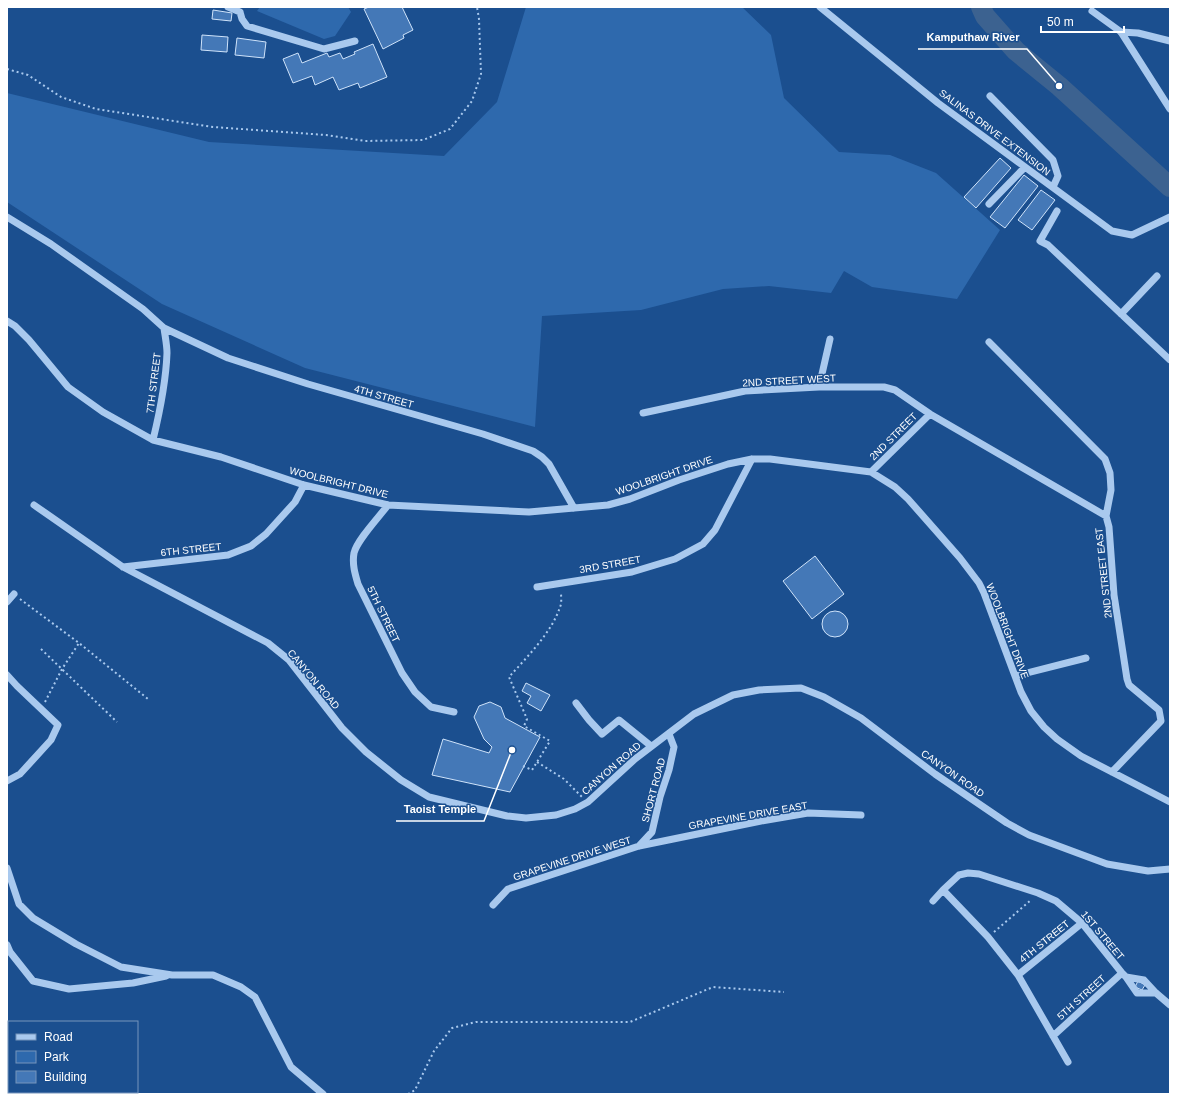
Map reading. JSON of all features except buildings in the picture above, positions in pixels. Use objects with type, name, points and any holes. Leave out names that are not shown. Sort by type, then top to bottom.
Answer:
[{"type":"street","points":[[228,7],[243,10],[242,19],[247,26],[324,49],[355,41]]},
{"type":"street","name":"SALINAS DRIVE EXTENSION","points":[[820,7],[938,103],[1112,230],[1122,234],[1132,235],[1167,218]]},
{"type":"street","points":[[1092,11],[1122,32],[1170,109]]},
{"type":"street","points":[[1122,32],[1138,33],[1170,41]]},
{"type":"street","points":[[990,96],[1053,160],[1058,176],[1053,187]]},
{"type":"street","points":[[989,204],[1025,167]]},
{"type":"street","points":[[1057,211],[1040,242],[1048,245],[1170,360]]},
{"type":"street","name":"4TH STREET","points":[[7,217],[64,253],[143,309],[164,328],[228,358],[308,384],[483,434],[533,450],[549,464],[574,508]]},
{"type":"street","points":[[1121,314],[1157,276]]},
{"type":"street","name":"WOOLBRIGHT DRIVE","points":[[7,321],[15,326],[29,340],[68,387],[103,412],[153,440],[221,457],[304,485],[388,505],[529,512],[608,505],[630,499],[728,464],[752,459],[770,459],[870,472],[895,487],[908,499],[960,558],[979,583],[1021,692],[1031,711],[1044,727],[1057,739],[1081,756],[1170,802]]},
{"type":"street","name":"7TH STREET","points":[[153,440],[159,417],[165,381],[167,352],[164,328]]},
{"type":"street","points":[[819,388],[830,339]]},
{"type":"street","points":[[989,342],[1105,460],[1110,472],[1111,490],[1106,516]]},
{"type":"street","name":"2ND STREET WEST","points":[[643,413],[745,391],[884,387],[895,390],[930,414]]},
{"type":"street","name":"2ND STREET EAST","points":[[930,414],[1106,516],[1109,527],[1114,595],[1127,680],[1129,685],[1159,710],[1161,721],[1112,772]]},
{"type":"street","name":"2ND STREET","points":[[870,472],[930,414]]},
{"type":"street","name":"3RD STREET","points":[[537,586],[632,572],[675,559],[702,544],[715,530],[752,459]]},
{"type":"street","name":"6TH STREET","points":[[123,567],[228,555],[251,546],[266,534],[295,502],[304,485]]},
{"type":"street","name":"CANYON ROAD","points":[[34,505],[123,567],[268,643],[289,660],[342,728],[366,752],[401,780],[429,797],[500,815],[526,818],[556,815],[575,810],[588,802],[651,746],[694,714],[733,695],[759,690],[801,688],[824,697],[861,718],[935,774],[1007,823],[1029,835],[1108,864],[1148,871],[1170,869]]},
{"type":"street","name":"5TH STREET","points":[[388,505],[357,546],[354,554],[354,568],[358,584],[402,673],[415,692],[431,707],[454,712]]},
{"type":"street","points":[[7,602],[14,594]]},
{"type":"street","points":[[1015,676],[1086,658]]},
{"type":"street","points":[[7,675],[58,725],[51,740],[20,774],[7,781]]},
{"type":"street","points":[[576,703],[602,734],[619,720],[651,746]]},
{"type":"street","name":"SHORT ROAD","points":[[639,846],[652,832],[660,797],[670,770],[674,747],[669,734]]},
{"type":"street","name":"GRAPEVINE DRIVE EAST","points":[[639,846],[808,813],[861,815]]},
{"type":"street","name":"GRAPEVINE DRIVE WEST","points":[[493,905],[508,889],[639,846]]},
{"type":"street","points":[[7,868],[19,904],[33,918],[76,944],[121,968],[172,975],[213,976],[241,987],[255,997],[291,1067],[323,1094]]},
{"type":"street","name":"1ST STREET","points":[[943,890],[959,875],[968,873],[979,874],[1038,893],[1056,901],[1082,923],[1137,993],[1156,993]]},
{"type":"street","points":[[933,901],[943,890],[988,937],[1018,975],[1068,1062]]},
{"type":"street","name":"4TH STREET","points":[[1018,975],[1082,923]]},
{"type":"street","points":[[7,945],[10,952],[34,981],[69,989],[133,983],[172,975]]},
{"type":"street","points":[[1124,975],[1144,980],[1170,1005]]},
{"type":"street","name":"5TH STREET","points":[[1053,1036],[1124,975]]},
{"type":"path","points":[[7,69],[28,75],[62,98],[96,109],[213,127],[326,135],[366,141],[423,140],[450,129],[472,101],[481,74],[479,19],[477,7]]},
{"type":"path","points":[[523,766],[532,770],[550,741],[524,726],[527,719],[509,677],[556,619],[561,605],[562,583]]},
{"type":"path","points":[[14,594],[79,643],[148,699]]},
{"type":"path","points":[[42,708],[62,669],[79,643]]},
{"type":"path","points":[[41,649],[118,722]]},
{"type":"path","points":[[537,762],[564,779],[588,802]]},
{"type":"path","points":[[988,937],[1038,893]]},
{"type":"path","points":[[408,1094],[415,1090],[434,1051],[452,1028],[476,1022],[630,1022],[713,987],[784,992]]},
{"type":"green space","points":[[260,7],[348,7],[351,12],[335,36],[324,39],[257,11]]},
{"type":"green space","points":[[526,7],[742,7],[771,35],[784,98],[839,152],[890,155],[936,173],[1000,230],[957,299],[872,287],[844,271],[831,293],[769,286],[723,289],[641,310],[542,316],[535,427],[305,368],[162,304],[7,202],[7,93],[209,142],[444,156],[497,102]]},
{"type":"waterway","points":[[981,7],[985,16],[1016,51],[1059,86],[1170,187]]},
{"type":"place","name":"Kamputhaw River","points":[[1059,86]]},
{"type":"place","name":"Taoist Temple","points":[[512,750]]}]
